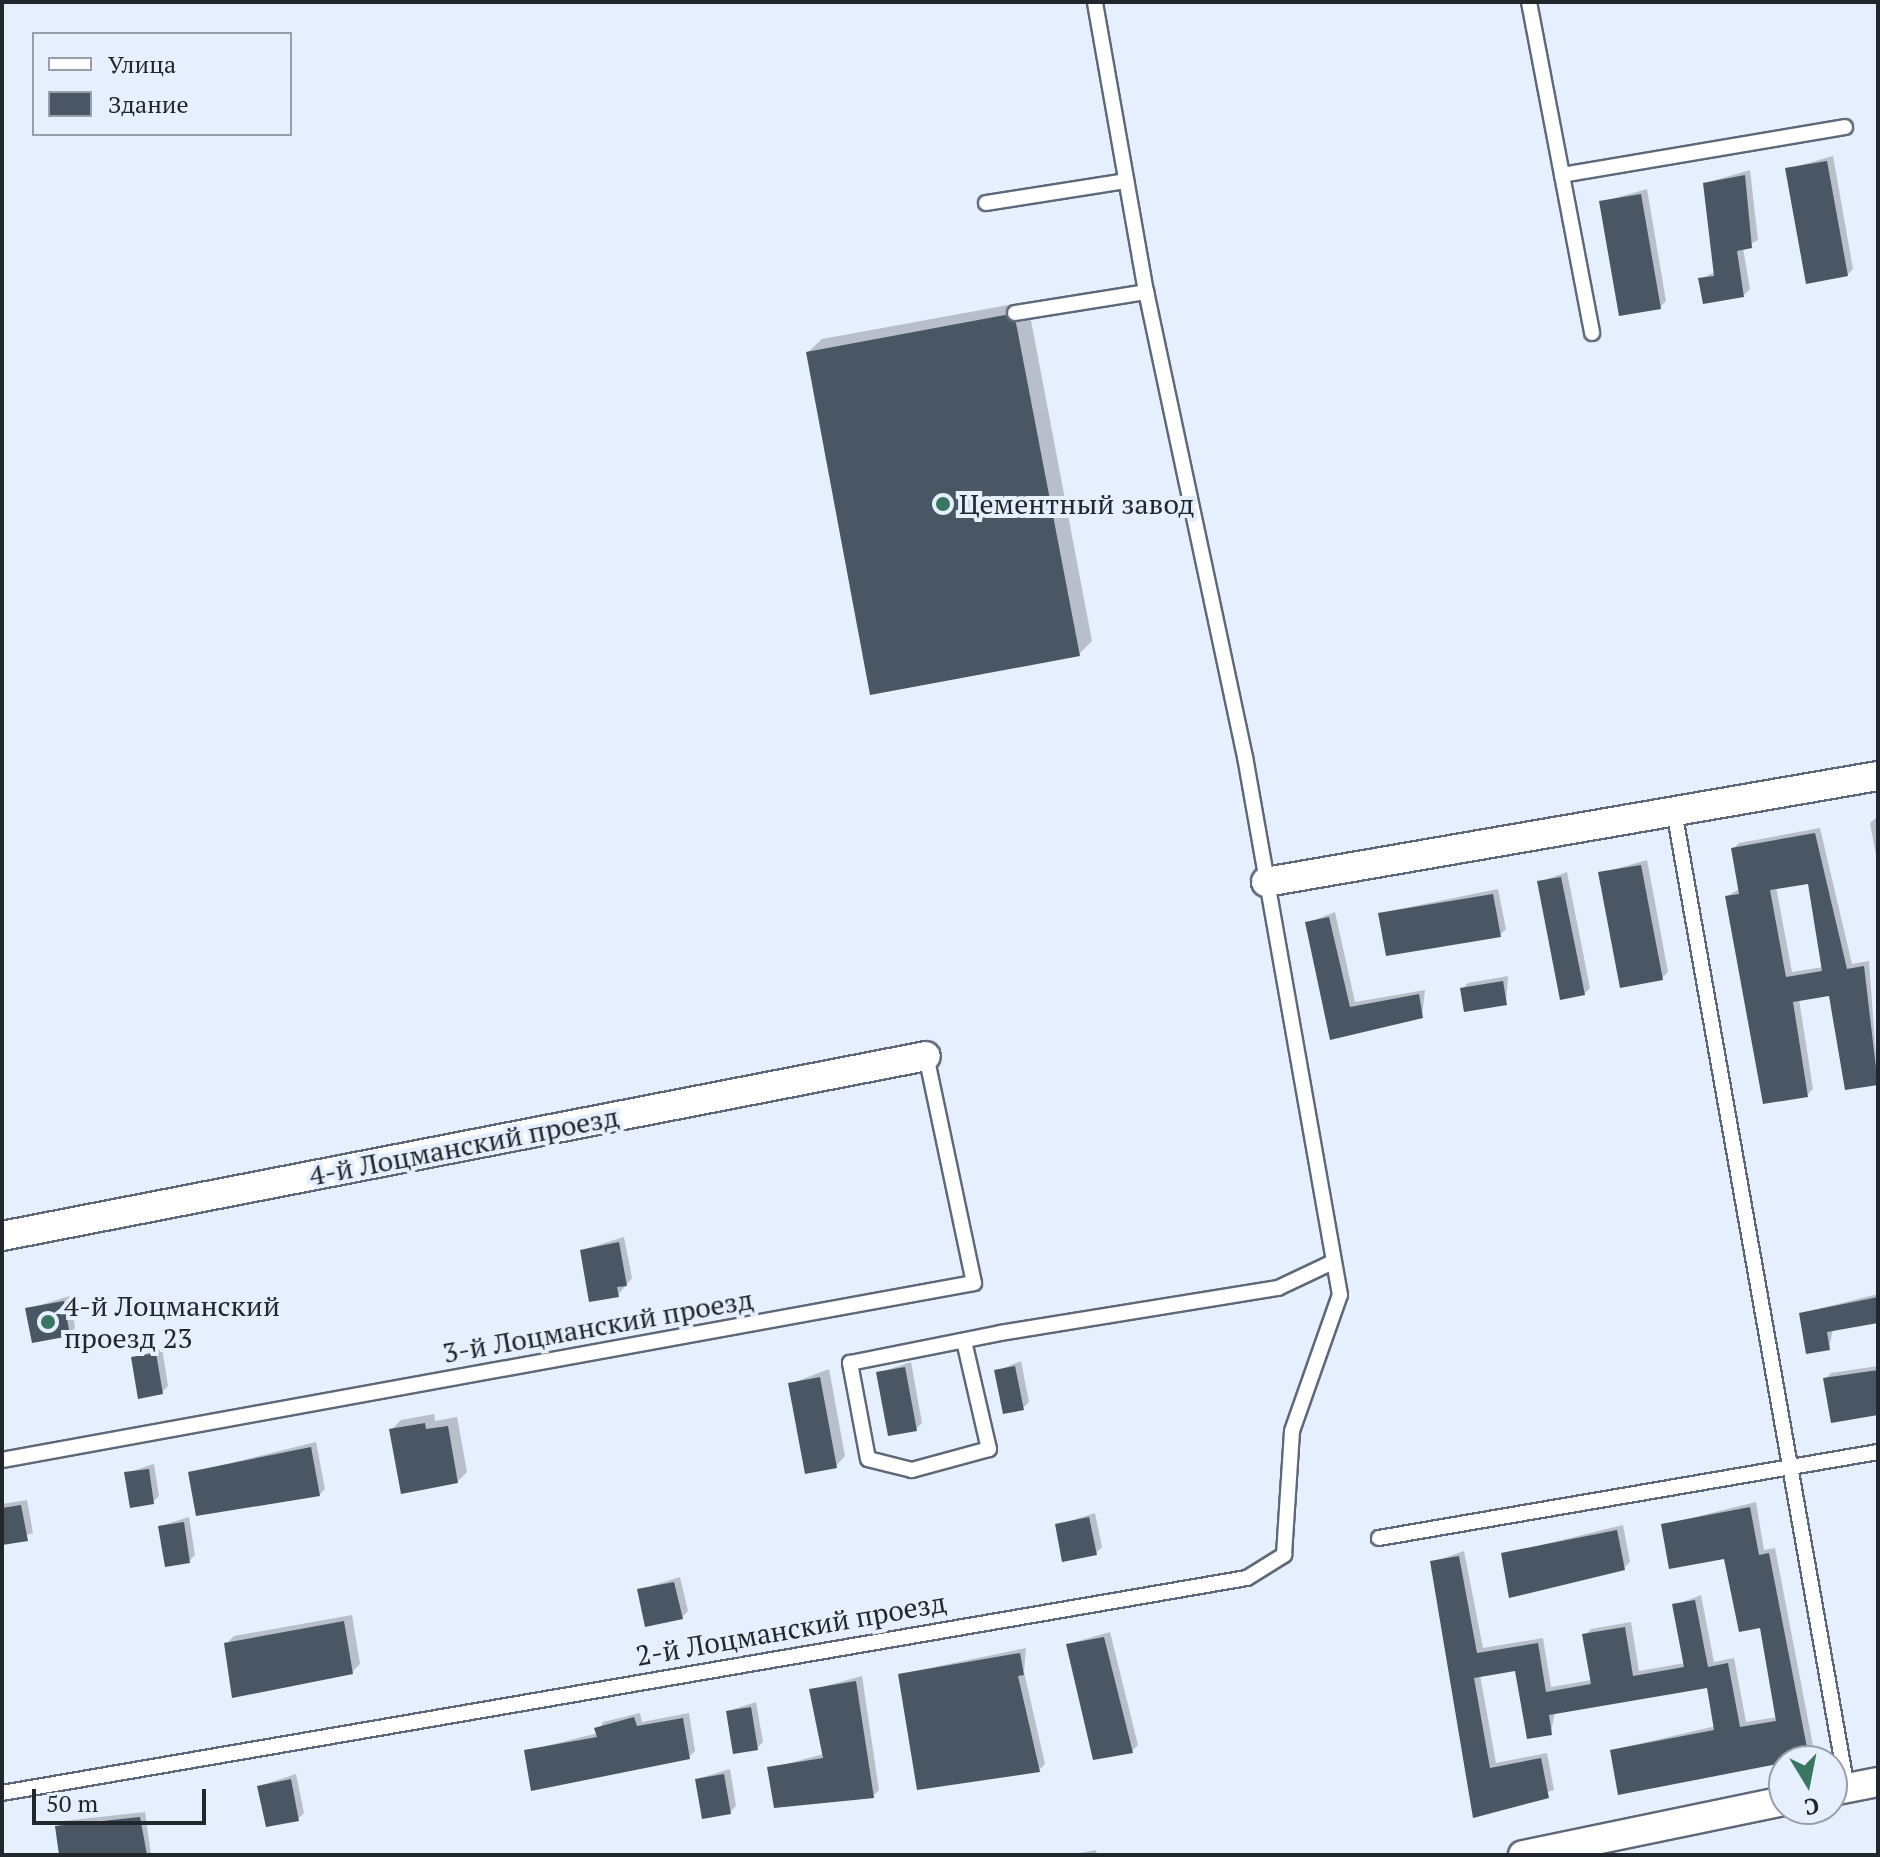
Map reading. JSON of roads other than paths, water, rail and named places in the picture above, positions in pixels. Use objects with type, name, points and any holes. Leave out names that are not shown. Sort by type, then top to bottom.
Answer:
[{"type":"street","points":[[1266,882],[1878,776]]},
{"type":"street","name":"4-й Лоцманский проезд","points":[[2,1236],[926,1056]]},
{"type":"street","points":[[1848,1788],[1878,1782]]},
{"type":"street","points":[[1523,1855],[1768,1804]]},
{"type":"lane","name":"2-й Лоцманский проезд","points":[[2,1793],[1268,1570],[1284,1555],[1292,1431],[1340,1305],[1266,882],[1146,292],[1095,2]]},
{"type":"lane","points":[[1529,2],[1592,333]]},
{"type":"lane","points":[[1562,175],[1845,127]]},
{"type":"lane","points":[[986,203],[1126,181]]},
{"type":"lane","points":[[1015,313],[1146,292]]},
{"type":"lane","points":[[1674,811],[1790,1467],[1833,1745]]},
{"type":"lane","name":"3-й Лоцманский проезд","points":[[2,1460],[974,1283],[926,1056]]},
{"type":"lane","points":[[964,1341],[989,1449],[912,1470],[868,1459],[850,1363],[964,1341],[1278,1288],[1331,1263]]},
{"type":"lane","points":[[1379,1538],[1878,1452]]},
{"type":"place","name":"Цементный завод","points":[[943,504]]},
{"type":"place","name":"4-й Лоцманский проезд 23","points":[[48,1322]]}]
